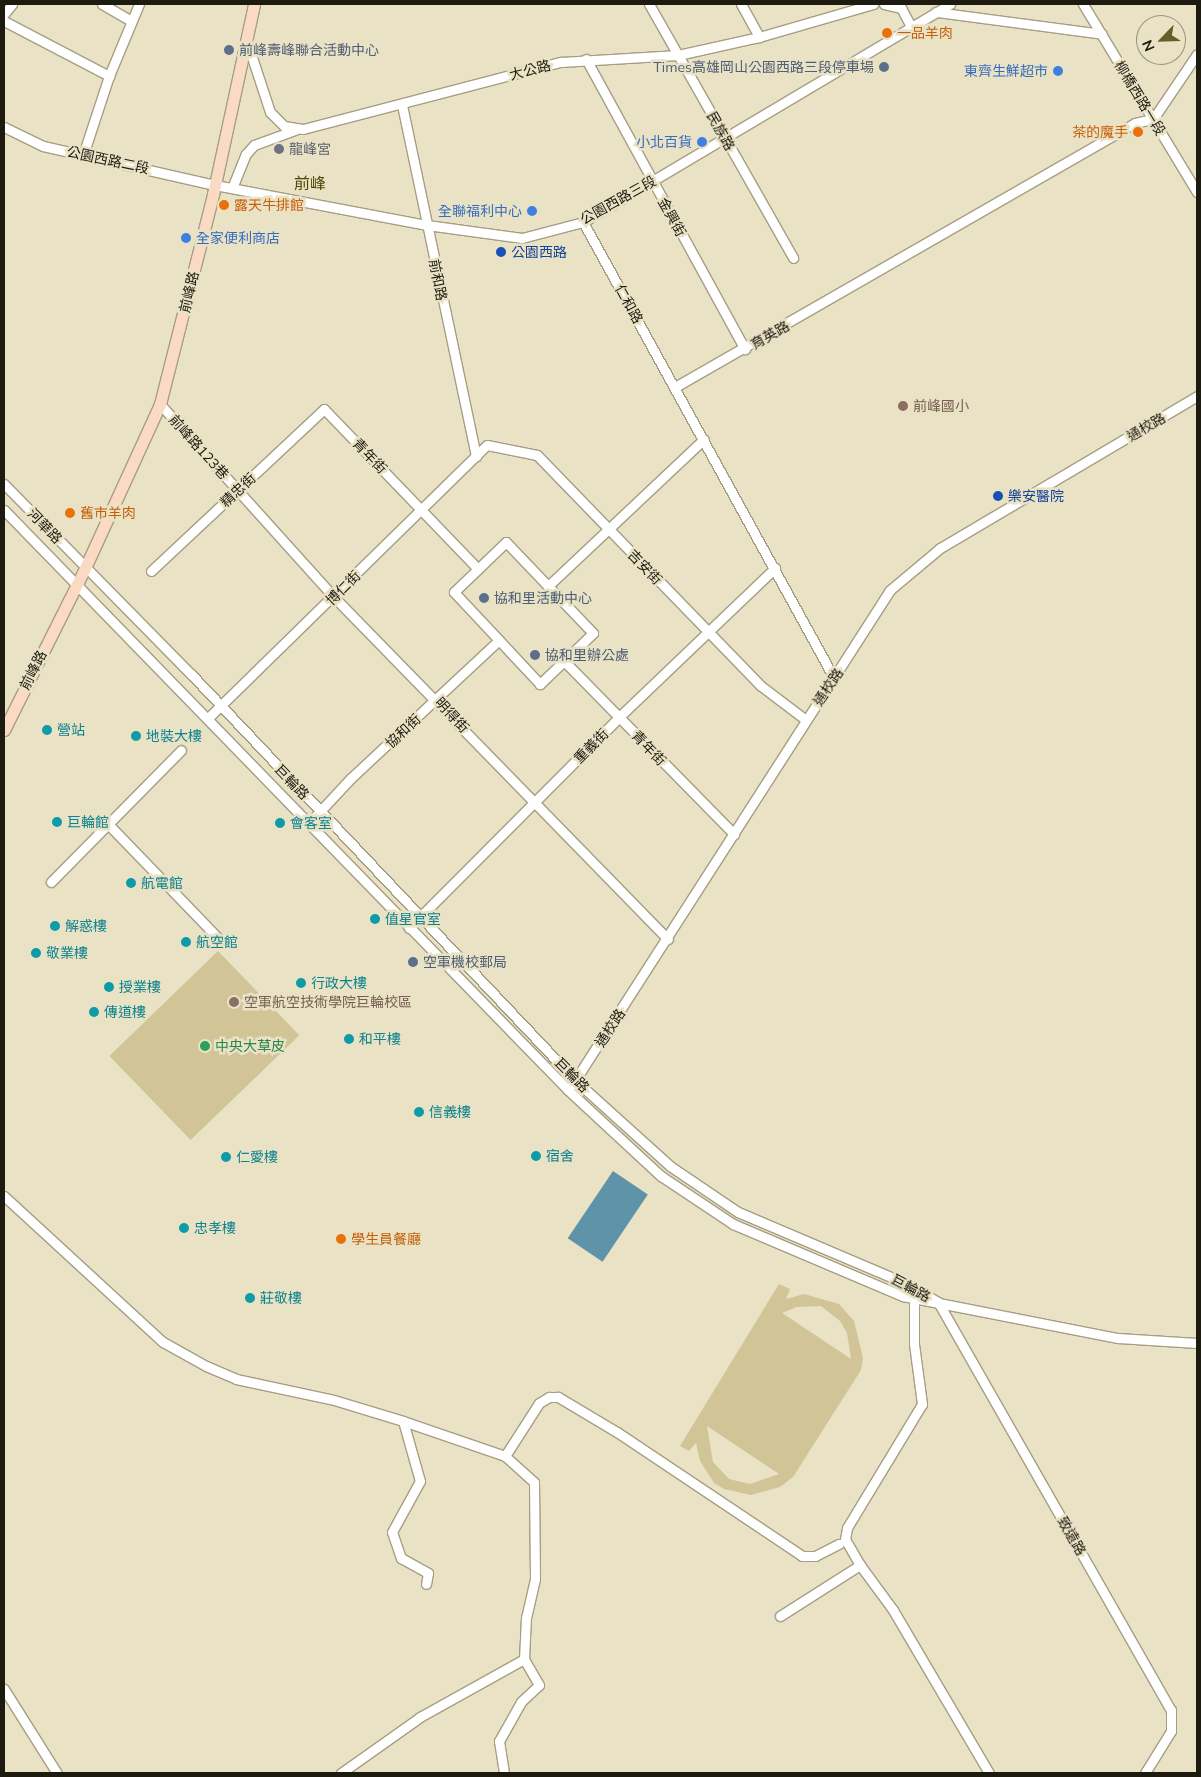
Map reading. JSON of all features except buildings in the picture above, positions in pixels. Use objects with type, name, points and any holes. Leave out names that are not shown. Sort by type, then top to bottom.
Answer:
[{"type":"main road","name":"前峰路","points":[[4,730],[85,568],[160,404],[215,184],[254,4]]},
{"type":"street","points":[[4,14],[12,4]]},
{"type":"street","points":[[102,4],[132,21]]},
{"type":"street","points":[[83,155],[109,76],[139,4]]},
{"type":"street","name":"民族路","points":[[649,4],[793,258]]},
{"type":"street","points":[[741,4],[759,37]]},
{"type":"street","name":"大公路","points":[[232,188],[246,154],[254,145],[295,130],[402,105],[543,66],[586,59],[678,55],[759,37],[873,4]]},
{"type":"street","points":[[884,4],[901,6],[911,27]]},
{"type":"street","name":"公園西路三段","points":[[215,184],[427,225],[522,238],[583,222],[950,4]]},
{"type":"street","name":"柳橋西路一段","points":[[1083,4],[1197,192]]},
{"type":"street","points":[[936,12],[1102,34]]},
{"type":"street","points":[[4,21],[109,76]]},
{"type":"street","points":[[246,39],[270,112],[284,126],[295,130]]},
{"type":"street","points":[[1153,119],[1197,54]]},
{"type":"street","name":"金興街","points":[[586,59],[745,349]]},
{"type":"street","name":"前和路","points":[[402,105],[476,456]]},
{"type":"street","name":"育英路","points":[[675,387],[745,349],[1135,123],[1153,119]]},
{"type":"street","name":"公園西路二段","points":[[4,127],[43,146],[215,184]]},
{"type":"street","name":"仁和路","points":[[583,222],[675,387]]},
{"type":"street","points":[[675,387],[834,678]]},
{"type":"street","name":"通校路","points":[[568,1090],[668,939],[890,590],[940,548],[1197,396]]},
{"type":"street","name":"前峰路123巷","points":[[160,404],[238,490]]},
{"type":"street","name":"精忠街","points":[[152,571],[324,409]]},
{"type":"street","name":"青年街","points":[[324,409],[478,569]]},
{"type":"street","points":[[548,586],[704,439]]},
{"type":"street","name":"吉安街","points":[[476,456],[487,445],[537,455],[761,686],[806,720]]},
{"type":"street","name":"博仁街","points":[[208,718],[334,597],[476,456]]},
{"type":"street","name":"河華路","points":[[4,484],[85,568]]},
{"type":"street","name":"明得街","points":[[238,490],[334,597],[437,699],[668,939]]},
{"type":"street","name":"河華路","points":[[4,510],[76,584]]},
{"type":"street","points":[[506,542],[548,586],[593,633],[540,684],[454,592],[506,542]]},
{"type":"street","name":"巨輪路","points":[[85,568],[576,1080],[670,1166],[738,1212],[914,1288],[938,1302]]},
{"type":"street","name":"重義街","points":[[409,928],[619,717],[775,568]]},
{"type":"street","name":"巨輪路","points":[[76,584],[568,1090],[661,1176],[733,1224],[915,1298],[938,1302]]},
{"type":"street","name":"協和街","points":[[308,823],[351,778],[499,640]]},
{"type":"street","name":"青年街","points":[[564,661],[734,834]]},
{"type":"street","points":[[51,882],[181,750]]},
{"type":"street","points":[[108,824],[220,940]]},
{"type":"street","points":[[4,1196],[163,1342],[206,1366],[236,1379],[334,1400],[404,1421],[505,1456],[534,1482],[535,1579],[526,1617],[524,1659],[539,1685],[521,1702],[499,1741],[504,1773]]},
{"type":"street","points":[[914,1288],[914,1344],[922,1404],[847,1528],[846,1539],[860,1565],[893,1610],[990,1773]]},
{"type":"street","points":[[938,1302],[1118,1338],[1197,1344]]},
{"type":"street","name":"致遠路","points":[[938,1302],[1170,1710],[1171,1731],[1145,1773]]},
{"type":"street","points":[[505,1456],[540,1404],[549,1397],[558,1398],[618,1432],[802,1556],[815,1556],[839,1544]]},
{"type":"street","points":[[404,1421],[420,1481],[392,1532],[401,1558],[428,1573],[426,1584]]},
{"type":"street","points":[[780,1616],[860,1565]]},
{"type":"street","points":[[341,1773],[420,1717],[524,1659]]},
{"type":"street","points":[[4,1689],[57,1773]]},
{"type":"shaded area","name":"中央大草皮","points":[[218,951],[299,1035],[191,1140],[109,1056]]},
{"type":"shaded area","points":[[779,1284],[790,1289],[786,1299],[804,1294],[839,1304],[854,1321],[863,1358],[861,1370],[793,1477],[780,1487],[751,1495],[724,1489],[714,1483],[700,1461],[696,1443],[689,1451],[680,1446]],"holes":[[[821,1306],[840,1321],[847,1333],[851,1359],[782,1313],[797,1307]],[[707,1426],[779,1474],[750,1484],[729,1479],[713,1462]]]},
{"type":"water","points":[[613,1171],[648,1194],[603,1262],[568,1238]]},
{"type":"place","name":"一品羊肉","points":[[887,33]]},
{"type":"place","name":"前峰壽峰聯合活動中心","points":[[229,50]]},
{"type":"place","name":"Times高雄岡山公園西路三段停車場","points":[[884,67]]},
{"type":"place","name":"東齊生鮮超市","points":[[1058,71]]},
{"type":"place","name":"茶的魔手","points":[[1138,132]]},
{"type":"place","name":"小北百貨","points":[[702,142]]},
{"type":"place","name":"龍峰宮","points":[[279,149]]},
{"type":"place","name":"露天牛排館","points":[[224,205]]},
{"type":"place","name":"全聯福利中心","points":[[532,211]]},
{"type":"place","name":"全家便利商店","points":[[186,238]]},
{"type":"place","name":"公園西路","points":[[501,252]]},
{"type":"place","name":"前峰國小","points":[[903,406]]},
{"type":"place","name":"樂安醫院","points":[[998,496]]},
{"type":"place","name":"舊市羊肉","points":[[70,513]]},
{"type":"place","name":"協和里活動中心","points":[[484,598]]},
{"type":"place","name":"協和里辦公處","points":[[535,655]]},
{"type":"place","name":"營站","points":[[47,730]]},
{"type":"place","name":"地裝大樓","points":[[136,736]]},
{"type":"place","name":"巨輪館","points":[[57,822]]},
{"type":"place","name":"會客室","points":[[280,823]]},
{"type":"place","name":"航電館","points":[[131,883]]},
{"type":"place","name":"值星官室","points":[[375,919]]},
{"type":"place","name":"解惑樓","points":[[55,926]]},
{"type":"place","name":"航空館","points":[[186,942]]},
{"type":"place","name":"敬業樓","points":[[36,953]]},
{"type":"place","name":"空軍機校郵局","points":[[413,962]]},
{"type":"place","name":"行政大樓","points":[[301,983]]},
{"type":"place","name":"授業樓","points":[[109,987]]},
{"type":"place","name":"空軍航空技術學院巨輪校區","points":[[234,1002]]},
{"type":"place","name":"傳道樓","points":[[94,1012]]},
{"type":"place","name":"和平樓","points":[[349,1039]]},
{"type":"place","name":"中央大草皮","points":[[205,1046]]},
{"type":"place","name":"信義樓","points":[[419,1112]]},
{"type":"place","name":"宿舍","points":[[536,1156]]},
{"type":"place","name":"仁愛樓","points":[[226,1157]]},
{"type":"place","name":"忠孝樓","points":[[184,1228]]},
{"type":"place","name":"學生員餐廳","points":[[341,1239]]},
{"type":"place","name":"莊敬樓","points":[[250,1298]]},
{"type":"district","name":"前峰","points":[[310,183]]}]
